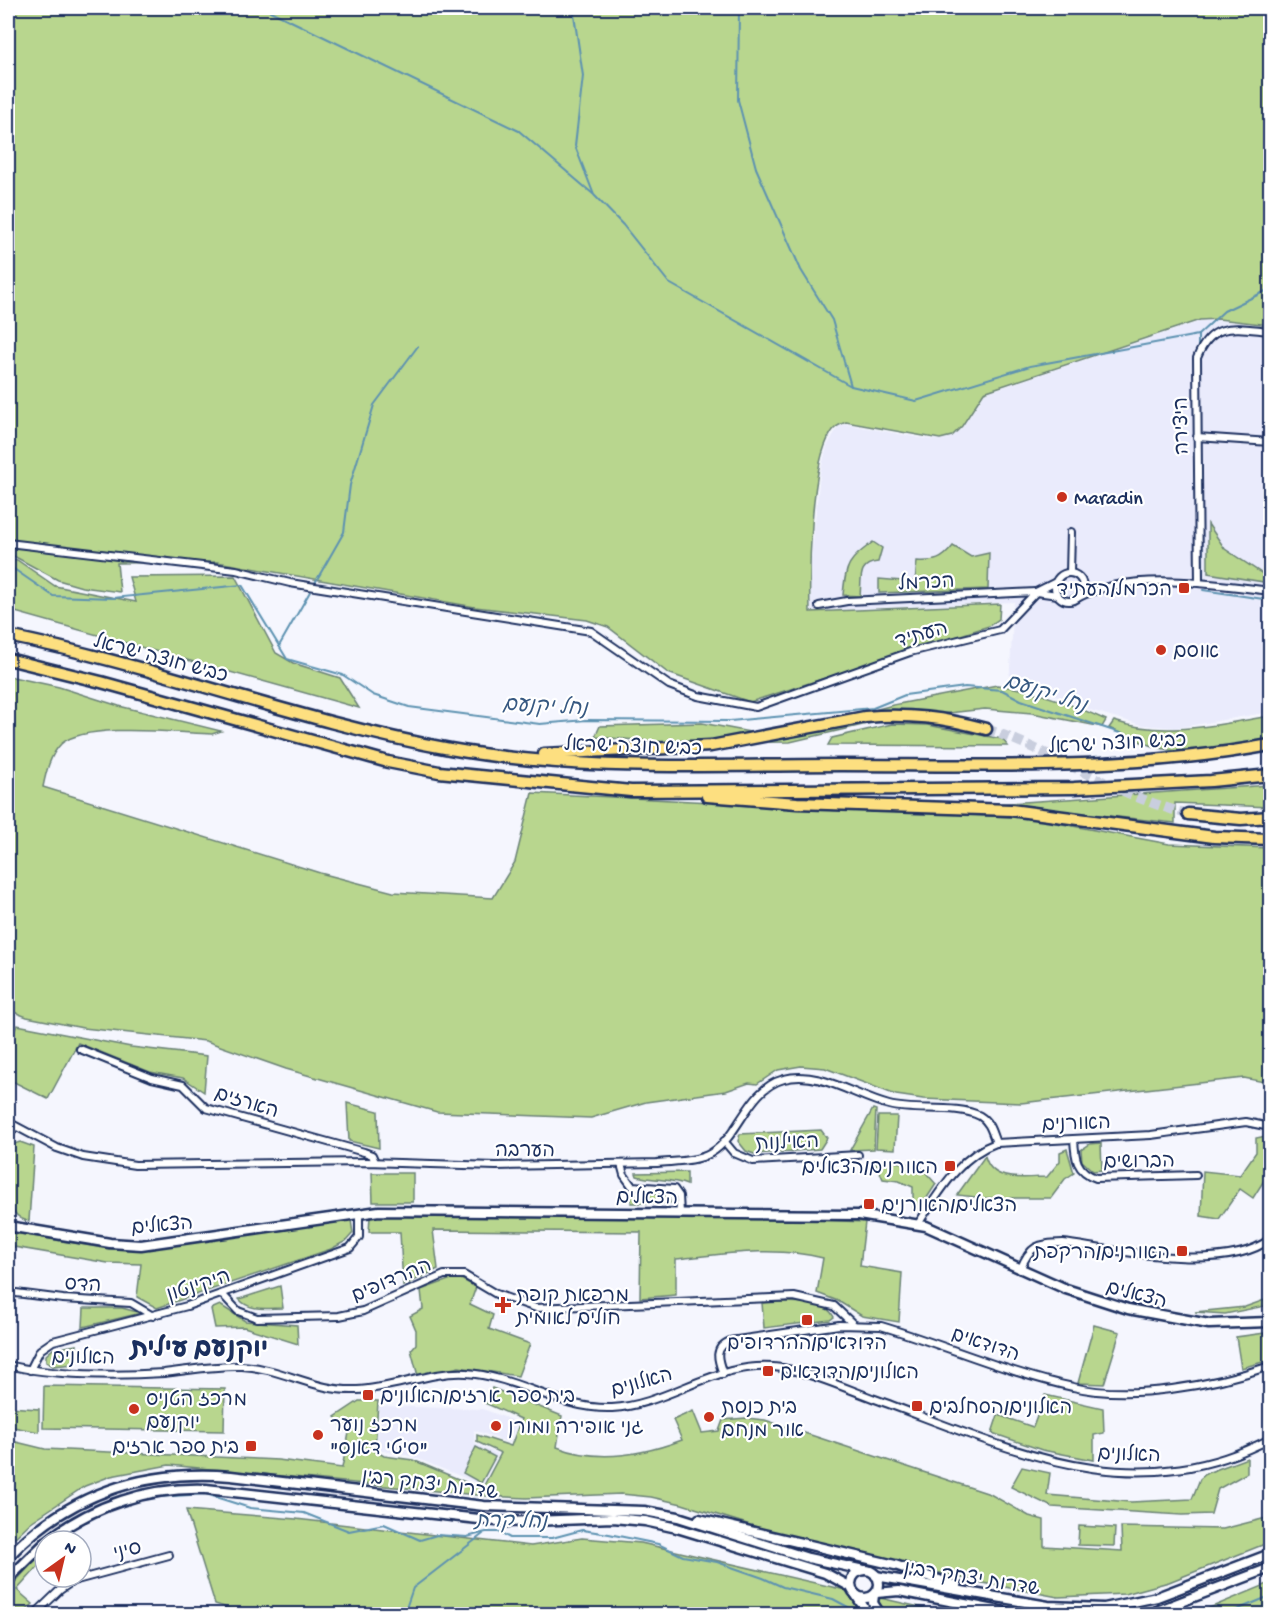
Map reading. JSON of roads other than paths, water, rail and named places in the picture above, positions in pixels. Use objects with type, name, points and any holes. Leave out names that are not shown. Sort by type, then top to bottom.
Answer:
[{"type":"highway","name":"כביש חוצה ישראל","points":[[8,636],[148,671],[318,720],[453,749],[514,756],[628,765],[1083,765],[1215,753],[1270,745]]},
{"type":"highway","name":"כביש חוצה ישראל","points":[[8,659],[101,682],[398,764],[439,772],[631,791],[1074,788],[1211,781],[1270,775]]},
{"type":"highway","points":[[514,756],[711,746],[866,717],[890,715],[946,718],[986,729]]},
{"type":"highway","points":[[631,791],[797,803],[1011,810],[1214,837],[1270,839]]},
{"type":"highway","points":[[1188,813],[1241,819],[1270,817]]},
{"type":"main road","name":"הצאלים","points":[[8,1226],[110,1244],[141,1245],[359,1214],[469,1210],[859,1215],[918,1224],[956,1238],[1020,1270],[1099,1300],[1183,1321],[1241,1325],[1270,1322]]},
{"type":"main road","name":"שדרות יצחק רבין","points":[[8,1557],[48,1522],[81,1502],[116,1487],[167,1475],[231,1476],[507,1508],[628,1509],[663,1514],[801,1556],[864,1570]]},
{"type":"main road","name":"שדרות יצחק רבין","points":[[66,1529],[87,1515],[121,1501],[169,1490],[206,1489],[506,1522],[613,1518],[645,1521],[677,1528],[825,1573],[853,1591]]},
{"type":"main road","points":[[663,1514],[741,1528],[895,1566],[1000,1598]]},
{"type":"main road","name":"שדרות יצחק רבין","points":[[876,1576],[1067,1608],[1120,1606],[1157,1597],[1270,1554]]},
{"type":"main road","name":"שדרות יצחק רבין","points":[[8,1579],[33,1555]]},
{"type":"main road","points":[[1149,1614],[1270,1568]]},
{"type":"main road","points":[[868,1614],[853,1591],[855,1574],[864,1570],[876,1576],[880,1584],[873,1604],[880,1614]]},
{"type":"main road","points":[[853,1591],[864,1599],[875,1594]]},
{"type":"main road","name":"שדרות יצחק רבין","points":[[875,1594],[899,1591],[1015,1614]]},
{"type":"street","name":"היצירה","points":[[1199,583],[1196,365],[1208,338],[1230,327],[1270,331]]},
{"type":"street","points":[[1197,437],[1270,442]]},
{"type":"street","points":[[1070,573],[1071,532]]},
{"type":"street","name":"העתיד","points":[[8,543],[236,570],[290,583],[591,631],[669,685],[698,696],[756,707],[910,652],[1000,630],[1036,592]]},
{"type":"street","points":[[1070,573],[1082,582],[1100,589]]},
{"type":"street","points":[[1070,573],[1062,575],[1056,582],[1058,595],[1065,601],[1100,589],[1152,582],[1199,583],[1270,591]]},
{"type":"street","name":"הכרמל","points":[[1036,592],[1056,582]]},
{"type":"street","points":[[1077,598],[1082,591],[1082,582]]},
{"type":"street","name":"הכרמל","points":[[819,606],[847,601],[1036,592],[1058,595]]},
{"type":"street","name":"הארזים","points":[[80,1049],[152,1078],[183,1085],[206,1108],[364,1152],[372,1155],[375,1162]]},
{"type":"street","name":"הערבה","points":[[8,1122],[57,1148],[83,1156],[135,1165],[375,1162],[496,1166],[621,1164],[699,1158],[712,1153],[760,1094],[773,1083],[796,1076],[812,1077],[891,1106],[978,1115],[989,1125],[996,1143]]},
{"type":"street","name":"האורנים","points":[[918,1224],[949,1179],[971,1157],[996,1143],[1151,1135],[1246,1122],[1270,1127]]},
{"type":"street","points":[[8,1137],[15,1127]]},
{"type":"street","name":"הברושים","points":[[1074,1139],[1075,1160],[1086,1174],[1096,1178],[1196,1175]]},
{"type":"street","name":"האילנות","points":[[724,1141],[734,1153],[753,1161],[858,1155]]},
{"type":"street","points":[[621,1164],[624,1175],[632,1186],[674,1189],[679,1196],[680,1213]]},
{"type":"street","name":"היקינטון","points":[[30,1370],[40,1350],[53,1341],[153,1316],[350,1248],[359,1237],[359,1214]]},
{"type":"street","points":[[1020,1270],[1030,1251],[1037,1245],[1063,1243],[1162,1257],[1191,1258],[1240,1251],[1270,1239]]},
{"type":"street","name":"ההרדופים","points":[[222,1294],[238,1311],[257,1318],[339,1316],[363,1311],[444,1275],[456,1273],[519,1304],[536,1308],[794,1297],[834,1306],[844,1312],[853,1324]]},
{"type":"street","name":"הדס","points":[[8,1292],[63,1299],[130,1303],[153,1316]]},
{"type":"street","name":"הדודאים","points":[[723,1374],[717,1357],[718,1350],[730,1341],[853,1324],[881,1326],[1049,1381],[1099,1392],[1136,1391],[1210,1382],[1270,1366]]},
{"type":"street","name":"האלונים","points":[[8,1365],[63,1374],[149,1374],[219,1367],[254,1367],[311,1386],[351,1390],[380,1389],[464,1373],[495,1377],[558,1400],[594,1408],[628,1406],[702,1378],[762,1366],[804,1373],[1021,1453],[1070,1466],[1125,1472],[1181,1470],[1228,1457],[1270,1438]]},
{"type":"street","name":"סיני","points":[[35,1614],[60,1590],[74,1581],[169,1555]]},
{"type":"waterway","points":[[264,8],[519,131],[593,194]]},
{"type":"waterway","points":[[573,8],[583,76],[575,146],[594,195],[623,225],[669,283],[851,386],[916,401],[1030,366],[1198,335]]},
{"type":"waterway","points":[[739,8],[738,100],[756,168],[801,270],[832,320],[851,386]]},
{"type":"waterway","points":[[1198,346],[1198,335],[1224,311],[1270,289]]},
{"type":"waterway","points":[[279,646],[344,532],[350,485],[374,405],[418,346]]},
{"type":"waterway","points":[[1201,477],[1202,515]]},
{"type":"waterway","points":[[1202,528],[1203,576]]},
{"type":"waterway","name":"נחל יקנעם","points":[[8,565],[53,596],[113,598],[242,585],[287,659],[343,675],[373,695],[409,707],[540,724],[586,720],[730,721],[873,708],[905,695],[965,687],[1002,690],[1021,700],[1132,737]]},
{"type":"waterway","points":[[1203,590],[1270,600]]},
{"type":"waterway","name":"נחל קרת","points":[[156,1497],[206,1494],[250,1508],[304,1513],[349,1531],[384,1524],[420,1540],[437,1535],[467,1537],[486,1532],[499,1532],[510,1538],[552,1538],[582,1530],[609,1534],[658,1544],[683,1556],[717,1562],[783,1587],[833,1599],[861,1614]]},
{"type":"waterway","points":[[404,1614],[413,1588],[483,1534]]},
{"type":"waterway","name":"נחל קרת","points":[[1227,1614],[1270,1596]]},
{"type":"tunnel","points":[[986,729],[1037,749],[1136,796],[1188,814]]},
{"type":"place","name":"Maradin","points":[[1062,497]]},
{"type":"place","name":"הכרמל/העתיד","points":[[1184,588]]},
{"type":"place","name":"אוסם","points":[[1161,650]]},
{"type":"place","name":"האורנים/הצאלים","points":[[950,1166]]},
{"type":"place","name":"הצאלים/האורנים","points":[[869,1204]]},
{"type":"place","name":"האורנים/הרקפת","points":[[1182,1251]]},
{"type":"place","name":"מרפאת קופת חולים לאומית","points":[[503,1305]]},
{"type":"place","name":"הדודאים/ההרדופים","points":[[807,1320]]},
{"type":"place","name":"האלונים/הדודאים","points":[[768,1371]]},
{"type":"place","name":"בית ספר ארזים/האלונים","points":[[368,1395]]},
{"type":"place","name":"האלונים/הסחלבים","points":[[917,1406]]},
{"type":"place","name":"מרכז הטניס יוקנעם","points":[[134,1409]]},
{"type":"place","name":"בית כנסת אור מנחם","points":[[709,1417]]},
{"type":"place","name":"גני אופירה ומורן","points":[[496,1426]]},
{"type":"place","name":"מרכז נוער \"סיטי דאנס\"","points":[[318,1435]]},
{"type":"place","name":"בית ספר ארזים","points":[[251,1446]]},
{"type":"district","name":"יוקנעם עילית","points":[[199,1347]]}]
